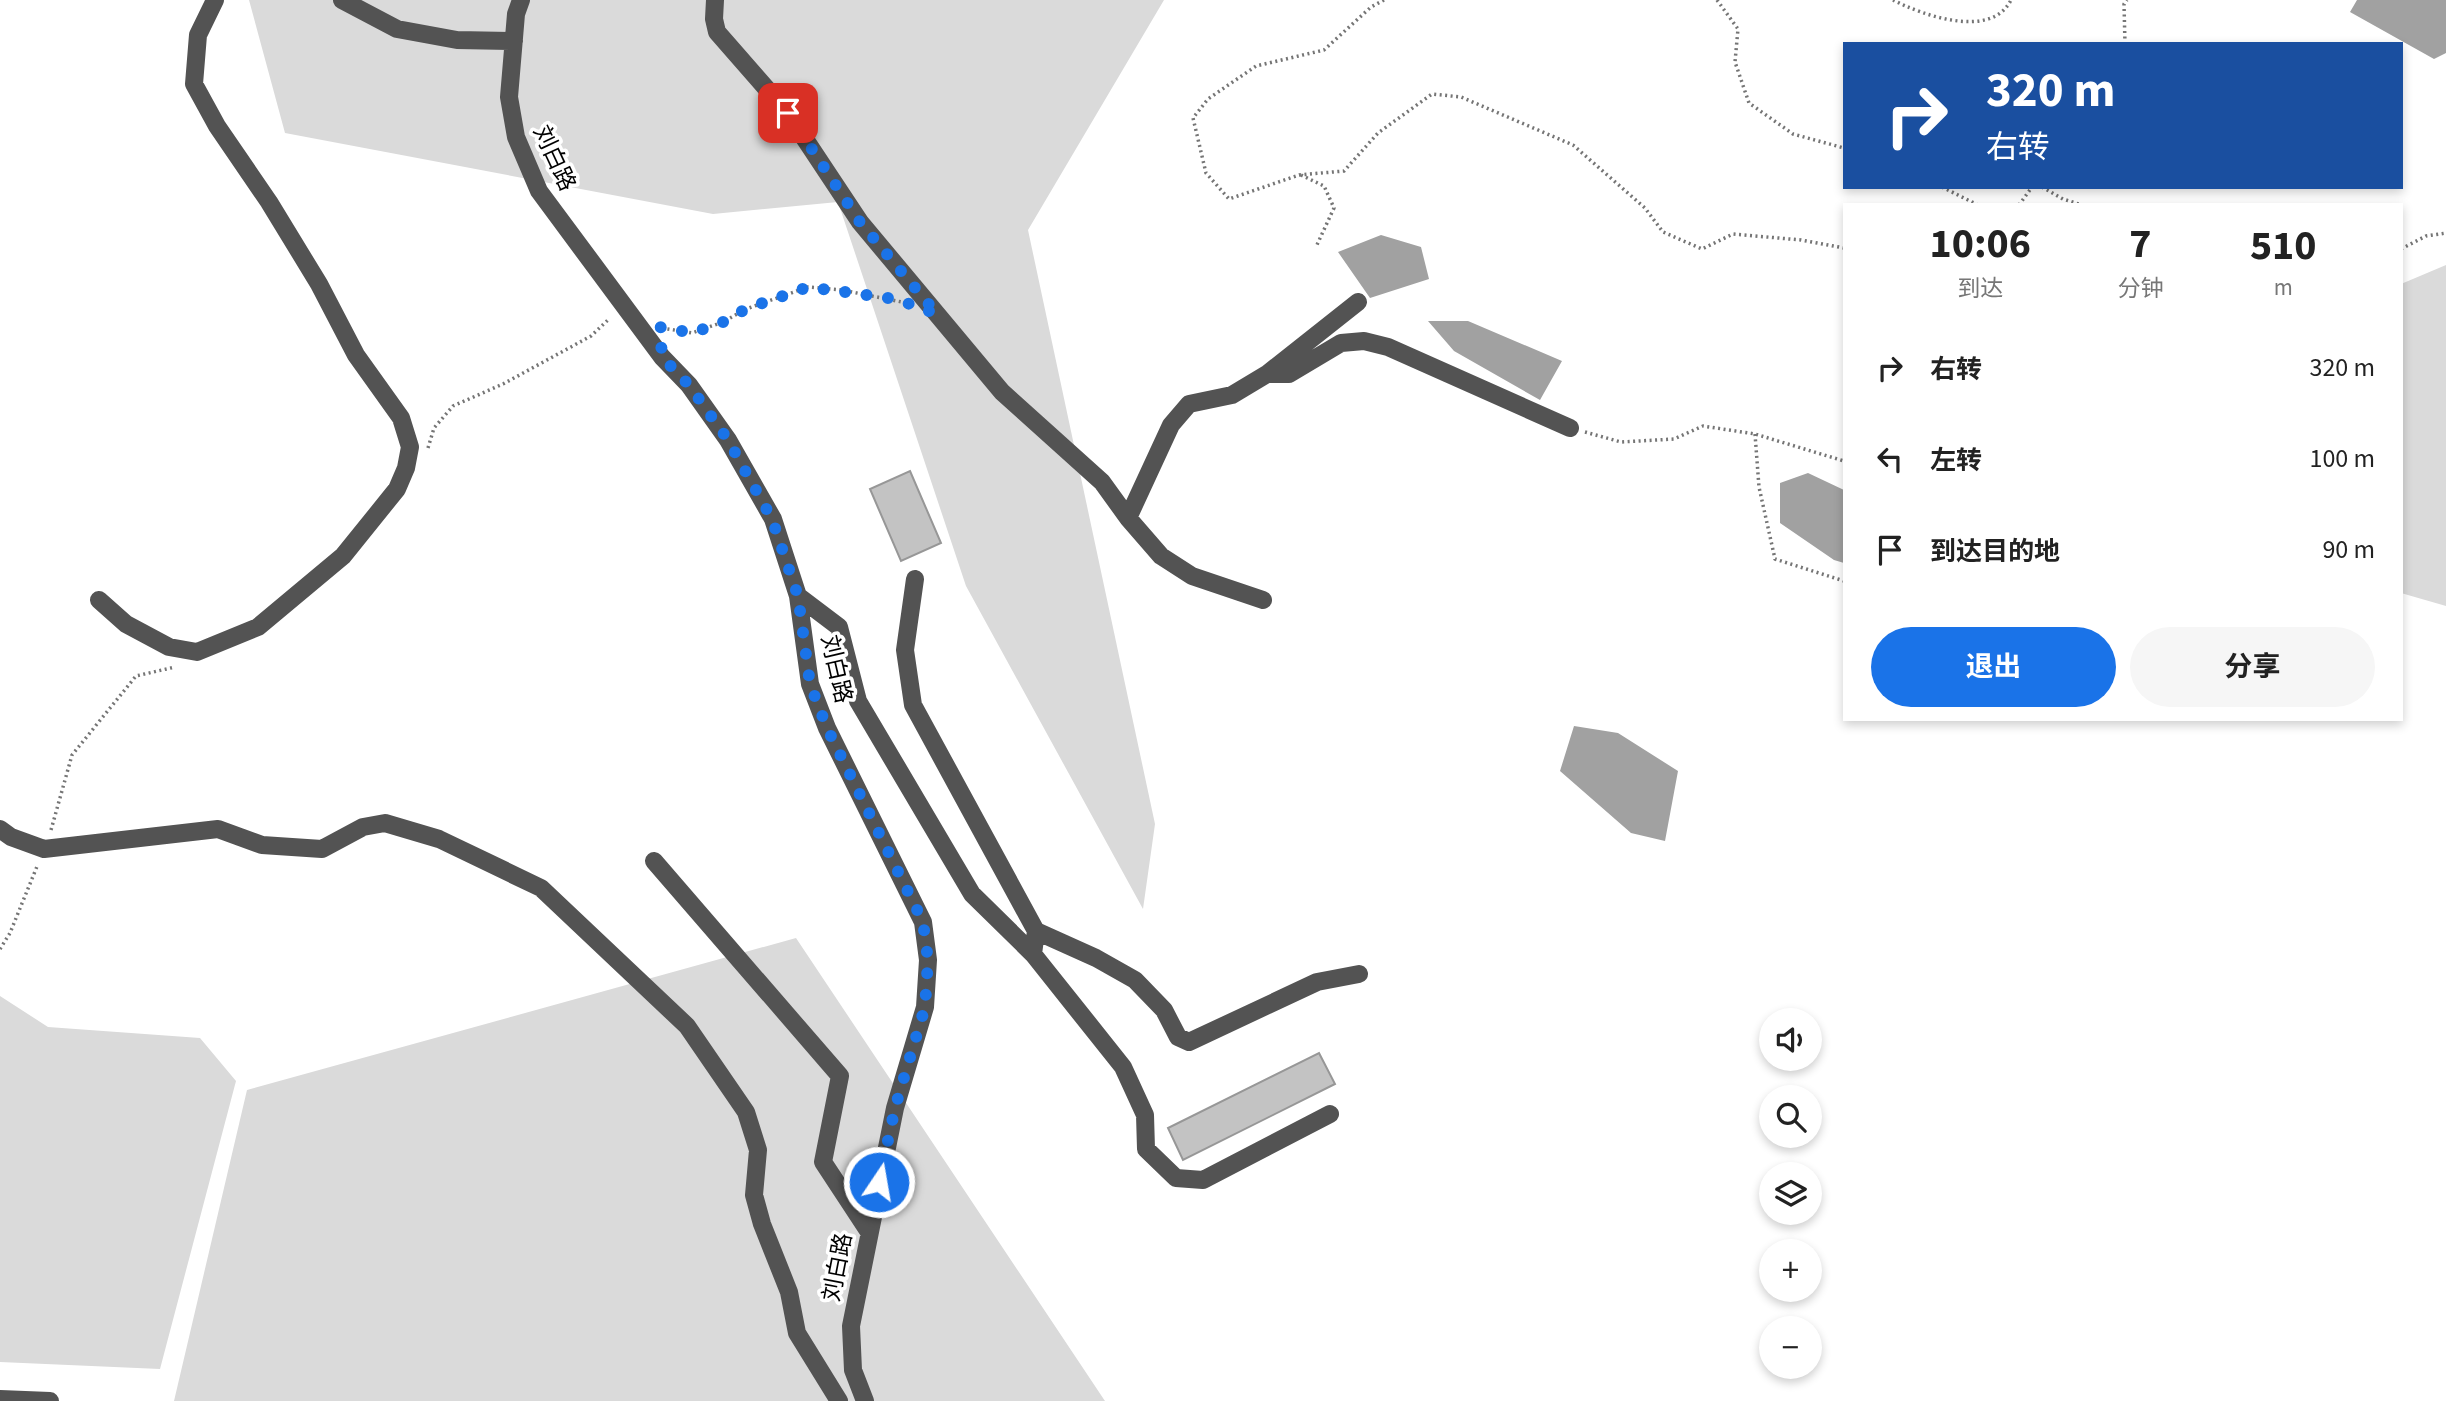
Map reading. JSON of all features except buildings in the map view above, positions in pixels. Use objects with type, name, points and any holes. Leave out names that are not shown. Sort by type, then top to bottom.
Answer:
[{"type":"street","points":[[99,600],[126,624],[169,647],[197,652],[258,627],[343,556],[397,489],[408,458],[410,447],[401,418],[356,355],[319,284],[269,202],[217,126],[194,84],[198,35],[215,0]]},
{"type":"street","points":[[342,0],[397,29],[457,40],[514,41]]},
{"type":"street","name":"刘白路","points":[[521,0],[516,14],[509,97],[520,148],[539,191],[662,357],[689,385],[728,440],[772,519],[798,596],[810,684],[827,728],[923,922],[928,960],[925,1007],[895,1108],[851,1326],[853,1370],[864,1401]]},
{"type":"street","points":[[715,0],[714,19],[717,32],[788,113],[860,222],[1002,392],[1102,482],[1128,518],[1161,556],[1192,576],[1263,600]]},
{"type":"street","points":[[1128,518],[1171,425],[1189,404],[1232,395],[1267,374],[1358,302]]},
{"type":"street","points":[[1267,374],[1289,374],[1341,342],[1364,341],[1388,346],[1570,428]]},
{"type":"street","points":[[915,579],[905,650],[914,705],[1036,931],[1033,954]]},
{"type":"street","points":[[798,596],[839,627],[858,701],[972,894],[1033,954],[1123,1067],[1145,1115],[1146,1149],[1176,1178],[1203,1180],[1330,1114]]},
{"type":"street","points":[[0,829],[11,837],[44,849],[218,829],[262,845],[322,849],[363,827],[385,823],[439,839],[541,888],[687,1026],[746,1112],[758,1150],[754,1195],[789,1292],[797,1333],[839,1401]]},
{"type":"street","points":[[654,861],[840,1076],[823,1162],[869,1232]]},
{"type":"street","points":[[1036,931],[1096,958],[1135,980],[1164,1010],[1178,1037],[1189,1042],[1317,982],[1359,974]]},
{"type":"street","points":[[0,1399],[50,1401]]},
{"type":"path","points":[[1384,0],[1371,7],[1324,50],[1256,66],[1208,99],[1193,118],[1206,173],[1229,199],[1299,174],[1344,171],[1378,133],[1432,94],[1461,97],[1573,145],[1645,208],[1663,232],[1702,249],[1734,234],[1801,240],[1843,248]]},
{"type":"path","points":[[1717,0],[1738,29],[1735,62],[1749,103],[1793,134],[1843,148]]},
{"type":"path","points":[[1893,0],[1947,20],[1984,22],[2008,6],[2011,0]]},
{"type":"path","points":[[2124,42],[2124,4],[2127,0]]},
{"type":"path","points":[[1299,174],[1324,186],[1334,208],[1316,247]]},
{"type":"path","points":[[1946,189],[1974,203]]},
{"type":"path","points":[[2046,189],[2076,203]]},
{"type":"path","points":[[2403,247],[2426,236],[2446,233]]},
{"type":"path","points":[[662,357],[660,327],[692,333],[723,322],[746,309],[808,287],[842,290],[906,303]]},
{"type":"path","points":[[434,428],[453,406],[503,384],[591,336],[624,305]]},
{"type":"path","points":[[1570,428],[1621,442],[1674,439],[1703,426],[1755,434],[1843,461]]},
{"type":"path","points":[[1755,434],[1759,487],[1775,559],[1843,581]]},
{"type":"path","points":[[0,948],[10,933],[59,810],[72,755],[136,676]]},
{"type":"shaded area","points":[[249,0],[1164,0],[1028,230],[1155,824],[1143,909],[966,586],[838,202],[713,214],[285,133]]},
{"type":"shaded area","points":[[2357,0],[2446,0],[2446,53],[2434,59],[2350,12]]},
{"type":"shaded area","points":[[1381,235],[1421,247],[1429,279],[1370,298],[1338,252]]},
{"type":"shaded area","points":[[2446,265],[2446,606],[2403,594],[2403,283]]},
{"type":"shaded area","points":[[1428,321],[1468,321],[1562,361],[1540,400],[1454,351]]},
{"type":"shaded area","points":[[1808,473],[1843,490],[1843,563],[1834,560],[1780,523],[1780,483]]},
{"type":"shaded area","points":[[1574,726],[1618,733],[1678,771],[1665,841],[1631,833],[1560,771]]},
{"type":"shaded area","points":[[796,938],[1105,1401],[174,1401],[247,1090]]},
{"type":"shaded area","points":[[0,996],[48,1027],[200,1038],[236,1081],[160,1369],[0,1362]]},
{"type":"route","points":[[788,113],[860,222],[937,314],[896,299],[808,287],[746,309],[723,322],[692,333],[660,327],[662,357],[689,385],[728,440],[772,519],[798,596],[810,684],[827,728],[923,922],[928,960],[925,1007],[895,1108],[879,1182]]}]
